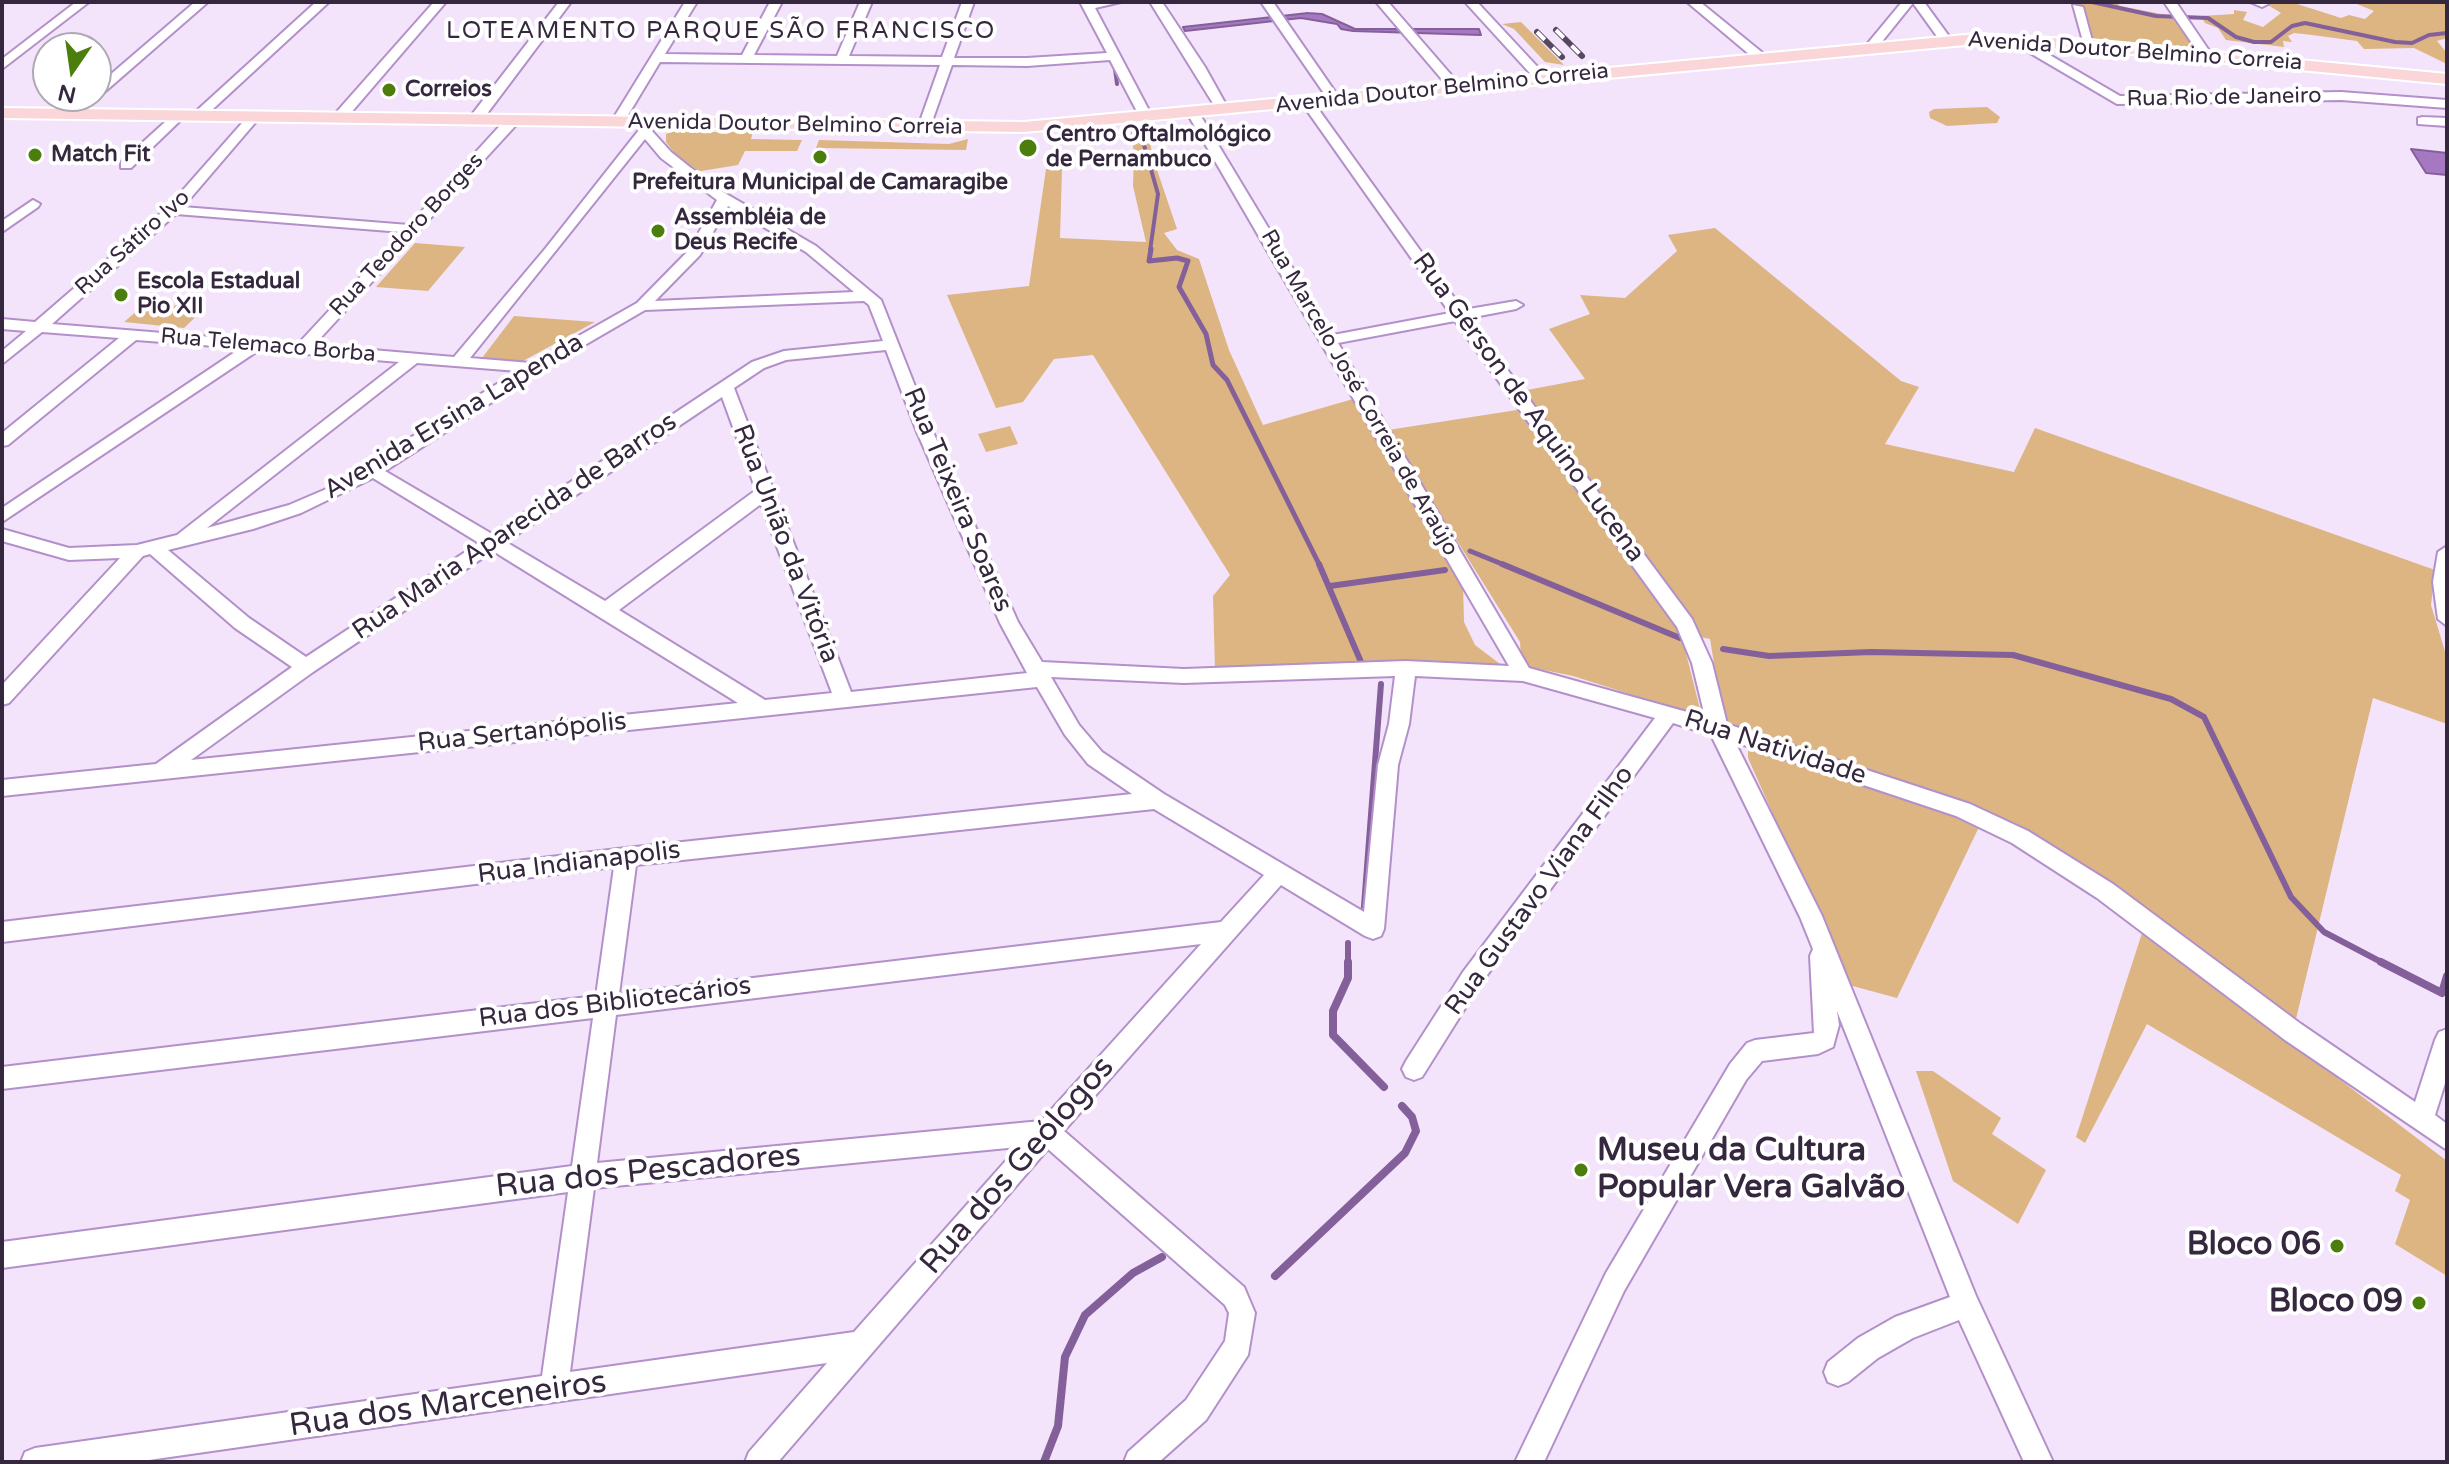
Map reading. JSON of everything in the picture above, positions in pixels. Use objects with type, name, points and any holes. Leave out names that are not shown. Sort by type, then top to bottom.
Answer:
[{"type":"main road","name":"Avenida Doutor Belmino Correia","points":[[2,113],[617,122],[646,127],[1024,127],[1147,118],[1945,39],[2090,45],[2447,79]]},
{"type":"street","points":[[2,65],[83,2]]},
{"type":"street","points":[[112,80],[202,2]]},
{"type":"street","points":[[197,117],[323,2]]},
{"type":"street","points":[[338,119],[440,2]]},
{"type":"street","points":[[475,120],[565,2]]},
{"type":"street","points":[[617,122],[691,2]]},
{"type":"street","points":[[746,59],[776,2]]},
{"type":"street","points":[[841,60],[866,2]]},
{"type":"street","points":[[924,127],[968,2]]},
{"type":"street","points":[[1115,2],[1087,4],[1147,118]]},
{"type":"street","points":[[1156,2],[1223,110]]},
{"type":"street","points":[[1267,2],[1334,99]]},
{"type":"street","points":[[1382,2],[1455,87]]},
{"type":"street","points":[[1471,2],[1542,79]]},
{"type":"street","points":[[1693,2],[1760,57]]},
{"type":"street","points":[[1872,46],[1908,2]]},
{"type":"street","points":[[1918,2],[1945,39]]},
{"type":"street","points":[[2077,7],[2090,45]]},
{"type":"street","points":[[2176,11],[2206,55]]},
{"type":"street","name":"Rua Rio de Janeiro","points":[[2017,40],[2117,100],[2341,96],[2447,104]]},
{"type":"street","points":[[655,58],[945,62],[1056,61],[1116,56]]},
{"type":"street","name":"Rua Gérson de Aquino Lucena","points":[[1307,102],[1459,316],[1685,624],[1702,663],[1718,729],[1819,936],[1966,1304],[2039,1462]]},
{"type":"street","name":"Rua Marcelo José Correia de Araújo","points":[[1193,113],[1523,674]]},
{"type":"street","points":[[126,165],[179,116]]},
{"type":"street","name":"Rua Sátiro Ivo","points":[[2,359],[173,210],[254,117]]},
{"type":"street","name":"Rua Teodoro Borges","points":[[303,348],[512,121]]},
{"type":"street","points":[[2423,121],[2447,122]]},
{"type":"street","points":[[458,362],[646,127]]},
{"type":"street","name":"Rua Teixeira Soares","points":[[646,127],[666,155],[725,199],[811,249],[876,303],[925,432],[1009,623],[1072,730],[1095,758],[1157,800],[1373,929],[1388,765],[1399,724],[1406,668]]},
{"type":"street","name":"Avenida Ersina Lapenda","points":[[10,537],[69,554],[145,549],[253,523],[337,491],[534,368],[642,306],[695,252],[725,199]]},
{"type":"street","points":[[2,208],[33,204],[2,228]]},
{"type":"street","points":[[173,210],[411,229]]},
{"type":"street","points":[[642,306],[867,296]]},
{"type":"street","points":[[1329,340],[1516,305]]},
{"type":"street","name":"Rua Telemaco Borba","points":[[2,324],[534,368]]},
{"type":"street","points":[[2,441],[134,334]]},
{"type":"street","points":[[2,516],[258,344]]},
{"type":"street","name":"Rua Maria Aparecida de Barros","points":[[161,770],[306,667],[758,365],[771,359],[893,345]]},
{"type":"street","points":[[180,540],[412,359]]},
{"type":"street","name":"Rua União da Vitória","points":[[726,387],[844,700]]},
{"type":"street","points":[[373,471],[606,610],[763,709]]},
{"type":"street","points":[[606,610],[764,493]]},
{"type":"street","points":[[2,554],[10,537]]},
{"type":"street","points":[[2,698],[145,549],[306,667]]},
{"type":"street","points":[[2447,552],[2442,582],[2447,619]]},
{"type":"street","name":"Rua Natividade","points":[[1038,674],[1184,676],[1406,668],[1523,674],[1579,687],[1718,729],[1963,810],[2020,837],[2105,891],[2293,1032],[2421,1120]]},
{"type":"street","name":"Rua Sertanópolis","points":[[2,788],[763,709],[1038,674]]},
{"type":"street","name":"Rua Gustavo Viana Filho","points":[[1414,1069],[1471,979],[1669,714]]},
{"type":"street","name":"Rua Indianapolis","points":[[2,932],[626,857],[1157,800]]},
{"type":"street","points":[[554,1390],[626,857]]},
{"type":"street","name":"Rua dos Geólogos","points":[[759,1462],[1047,1132],[1280,872]]},
{"type":"street","name":"Rua dos Bibliotecários","points":[[2,1078],[1228,931]]},
{"type":"street","points":[[1529,1462],[1615,1282],[1738,1072],[1755,1051],[1822,1042],[1827,1025],[1819,936]]},
{"type":"street","points":[[1827,1025],[1856,1023]]},
{"type":"street","points":[[2447,1040],[2421,1120],[2447,1138]]},
{"type":"street","points":[[1047,1132],[1235,1296],[1242,1313],[1238,1345],[1196,1410],[1138,1462]]},
{"type":"street","name":"Rua dos Pescadores","points":[[2,1255],[584,1177],[1047,1132]]},
{"type":"street","points":[[1838,1372],[1868,1348],[1905,1327],[1966,1304]]},
{"type":"street","name":"Rua dos Marceneiros","points":[[35,1462],[860,1345]]},
{"type":"shaded area","points":[[2079,2],[2117,3],[2172,16],[2194,48],[2092,39]]},
{"type":"shaded area","points":[[2263,2],[2291,2],[2341,18],[2349,15],[2365,19],[2374,11],[2352,2],[2447,2],[2447,38],[2437,41],[2447,53],[2447,64],[2414,48],[2364,49],[2357,41],[2294,33],[2288,36],[2292,42],[2283,41],[2284,47],[2226,40],[2218,28],[2205,23],[2201,16],[2234,14],[2234,10],[2247,12],[2243,20],[2263,27],[2281,13]]},
{"type":"shaded area","points":[[1322,14],[1355,29],[1479,29],[1481,35],[1353,31],[1341,29],[1337,24],[1301,18],[1185,31],[1183,27]]},
{"type":"shaded area","points":[[1521,22],[1564,65],[1545,62],[1514,29],[1502,24]]},
{"type":"shaded area","points":[[1987,107],[2000,117],[1997,123],[1947,126],[1930,118],[1929,112],[1934,109]]},
{"type":"shaded area","points":[[1148,125],[1152,155],[1177,229],[1164,233],[1177,250],[1199,259],[1229,350],[1263,425],[1353,399],[1463,584],[1464,622],[1475,645],[1504,667],[1444,661],[1215,670],[1213,596],[1230,575],[1093,355],[1054,359],[1023,402],[996,408],[947,295],[1029,286],[1046,169],[1062,169],[1060,238],[1146,242],[1133,186],[1134,153],[1130,126]]},
{"type":"shaded area","points":[[753,132],[751,139],[802,140],[797,151],[745,151],[738,165],[695,172],[681,162],[666,142],[666,134]]},
{"type":"shaded area","points":[[968,139],[966,150],[816,148],[819,140],[949,144]]},
{"type":"shaded area","points":[[2411,149],[2447,153],[2447,175],[2426,173]]},
{"type":"shaded area","points":[[1715,228],[1901,381],[1919,387],[1885,444],[2014,472],[2035,428],[2435,570],[2431,605],[2447,658],[2447,724],[2373,698],[2295,1023],[2042,838],[1917,786],[1727,722],[1722,712],[1710,639],[1700,637],[1522,391],[1585,379],[1549,329],[1590,314],[1580,295],[1625,298],[1677,251],[1668,235]]},
{"type":"shaded area","points":[[415,243],[465,247],[428,291],[376,287]]},
{"type":"shaded area","points":[[146,303],[205,308],[184,328],[124,322]]},
{"type":"shaded area","points":[[514,316],[595,322],[523,361],[482,358]]},
{"type":"shaded area","points":[[1517,410],[1680,629],[1702,717],[1573,676],[1529,667],[1521,659],[1520,642],[1388,430]]},
{"type":"shaded area","points":[[1010,426],[1018,444],[986,452],[978,434]]},
{"type":"shaded area","points":[[1753,746],[1937,809],[1979,827],[1897,998],[1849,985],[1748,758],[1748,748]]},
{"type":"shaded area","points":[[2143,930],[2447,1161],[2447,1276],[2395,1244],[2410,1200],[2395,1191],[2401,1175],[2147,1024],[2085,1143],[2076,1137]]},
{"type":"shaded area","points":[[1916,1071],[1933,1071],[2001,1118],[1992,1134],[2046,1170],[2018,1224],[1953,1181]]},
{"type":"waterway","points":[[2092,2],[2156,16],[2208,18],[2236,37],[2254,42],[2271,42],[2292,26],[2305,23],[2395,42],[2412,43],[2429,35],[2447,33]]},
{"type":"waterway","points":[[1115,69],[1117,84]]},
{"type":"waterway","points":[[1142,138],[1158,194],[1150,251]]},
{"type":"waterway","points":[[1151,249],[1149,261],[1177,258],[1188,261],[1179,287],[1206,334],[1213,365],[1227,380],[1319,564]]},
{"type":"waterway","points":[[1470,551],[1507,566]]},
{"type":"waterway","points":[[1319,564],[1361,662]]},
{"type":"waterway","points":[[1502,564],[1680,638]]},
{"type":"waterway","points":[[1330,586],[1445,570]]},
{"type":"waterway","points":[[1723,649],[1769,656],[1871,652],[2013,655],[2171,699],[2204,717],[2291,897],[2324,932],[2385,964]]},
{"type":"waterway","points":[[1363,919],[1381,684]]},
{"type":"waterway","points":[[1348,943],[1348,978],[1333,1011],[1333,1035],[1384,1087]]},
{"type":"waterway","points":[[2381,962],[2442,993],[2447,976]]},
{"type":"waterway","points":[[1275,1276],[1405,1153],[1416,1131],[1412,1117],[1402,1106]]},
{"type":"waterway","points":[[1044,1462],[1058,1426],[1065,1357],[1085,1315],[1133,1273],[1162,1257]]},
{"type":"railway","points":[[1556,30],[1582,56]]},
{"type":"railway","points":[[1537,32],[1562,57]]},
{"type":"place","name":"Correios","points":[[389,90]]},
{"type":"place","name":"Centro Oftalmológico de Pernambuco","points":[[1028,148]]},
{"type":"place","name":"Match Fit","points":[[35,155]]},
{"type":"place","name":"Prefeitura Municipal de Camaragibe","points":[[820,157]]},
{"type":"place","name":"Assembléia de Deus Recife","points":[[658,231]]},
{"type":"place","name":"Escola Estadual Pio XII","points":[[121,295]]},
{"type":"place","name":"Museu da Cultura Popular Vera Galvão","points":[[1581,1170]]},
{"type":"place","name":"Bloco 06","points":[[2337,1246]]},
{"type":"place","name":"Bloco 09","points":[[2419,1303]]},
{"type":"district","name":"LOTEAMENTO PARQUE SÃO FRANCISCO","points":[[721,32]]}]
